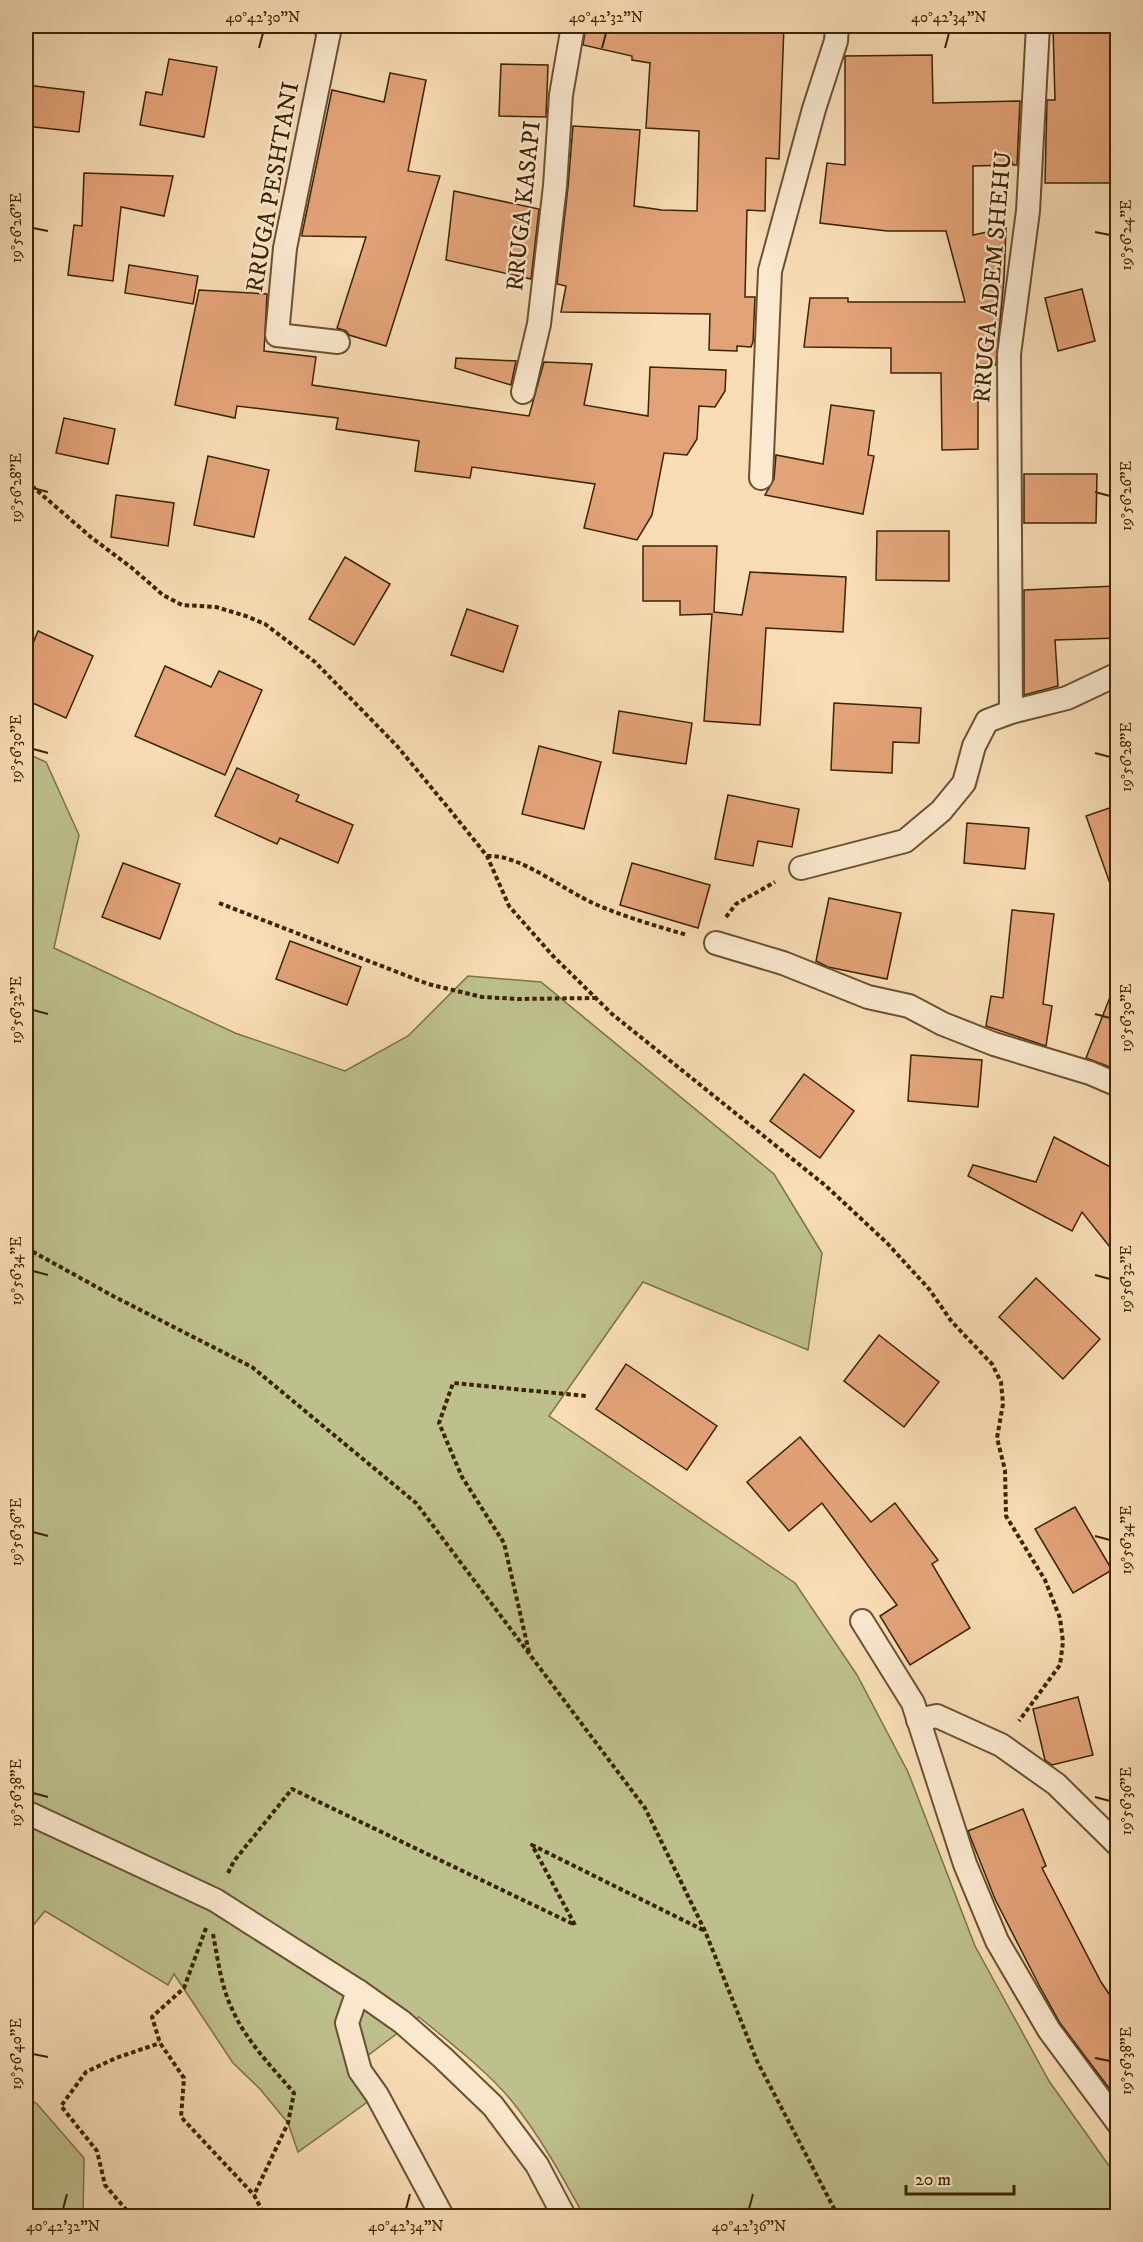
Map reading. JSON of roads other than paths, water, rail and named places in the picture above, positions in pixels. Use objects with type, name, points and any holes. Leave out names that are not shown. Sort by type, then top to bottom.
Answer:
[{"type":"lane","name":"RRUGA PESHTANI","points":[[324,26],[329,32],[285,248],[277,335],[338,342]]},
{"type":"lane","name":"RRUGA KASAPI","points":[[523,392],[539,324],[555,186],[561,95],[573,26]]},
{"type":"lane","points":[[761,478],[770,271],[814,109],[836,41],[837,26]]},
{"type":"lane","name":"RRUGA ADEM SHEHU","points":[[1011,712],[1009,354],[1028,210],[1038,26]]},
{"type":"lane","points":[[801,868],[905,841],[942,811],[964,783],[974,746],[987,721],[1011,712],[1067,698],[1118,674]]},
{"type":"lane","points":[[716,943],[783,963],[868,997],[909,1006],[943,1024],[994,1044],[1090,1073],[1118,1085]]},
{"type":"lane","points":[[862,1621],[913,1703],[965,1864],[997,1941],[1049,2030],[1118,2123]]},
{"type":"lane","points":[[918,1720],[937,1716],[1001,1745],[1056,1784],[1118,1845]]},
{"type":"lane","points":[[26,1812],[212,1909],[358,1991],[418,2037],[493,2106],[537,2165],[564,2217]]},
{"type":"lane","points":[[358,1991],[347,2024],[360,2071],[377,2095],[442,2217]]}]
